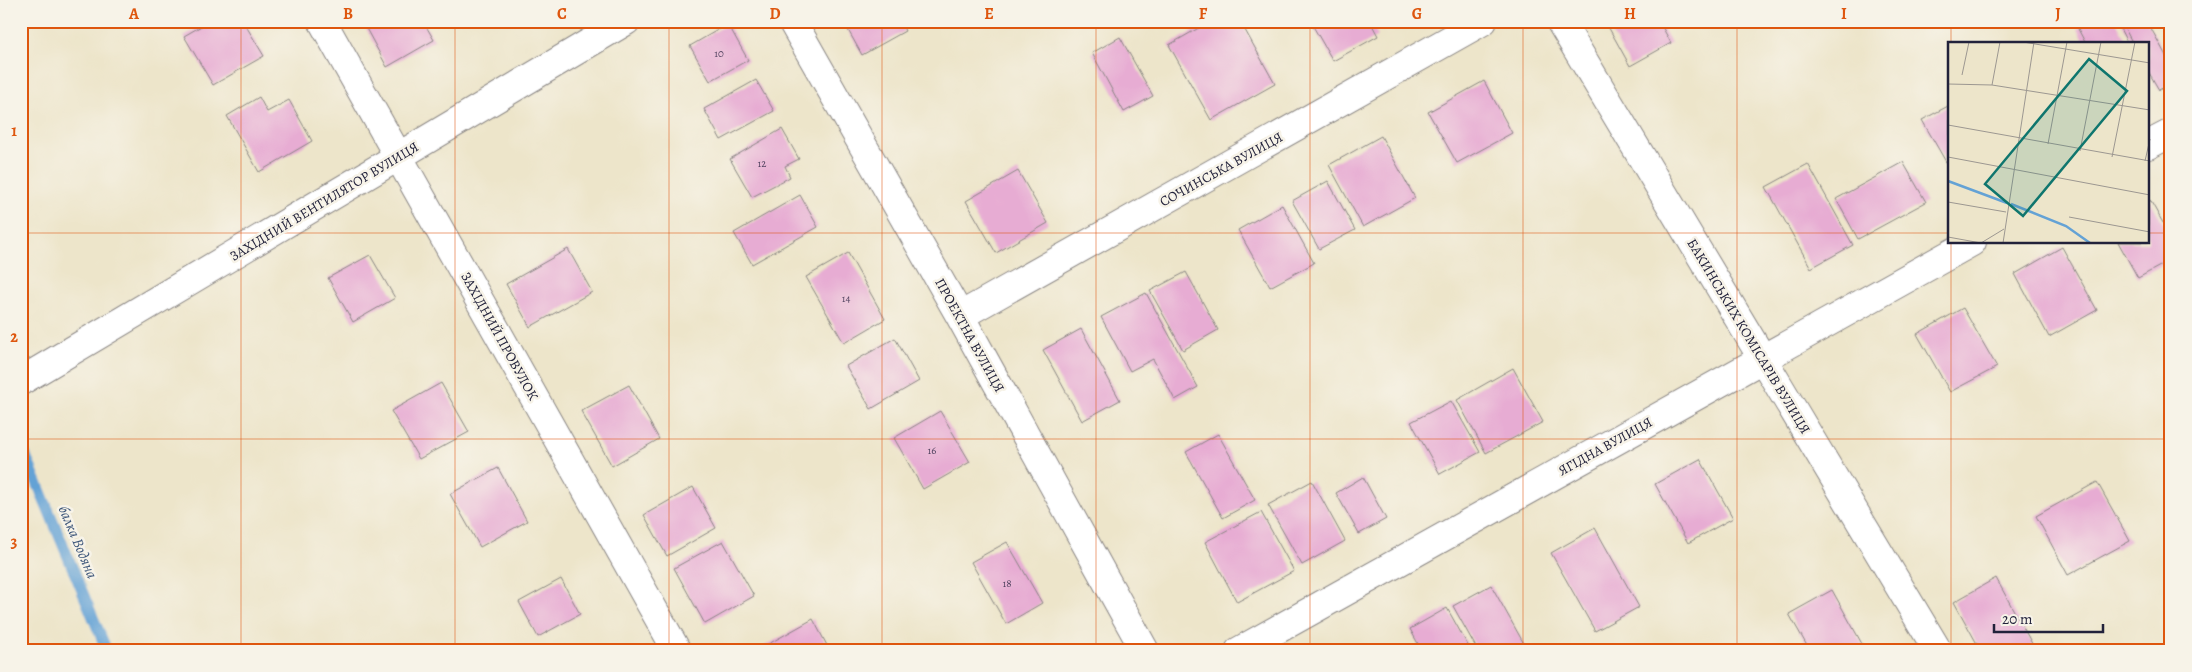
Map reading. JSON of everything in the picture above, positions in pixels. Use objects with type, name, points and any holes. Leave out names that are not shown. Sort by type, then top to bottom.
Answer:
[{"type":"street","name":"ЗАХІДНИЙ ПРОВУЛОК","points":[[322,21],[400,156],[677,651]]},
{"type":"street","name":"ЗАХІДНИЙ ВЕНТИЛЯТОР ВУЛИЦЯ","points":[[21,381],[626,21]]},
{"type":"street","name":"ПРОЕКТНА ВУЛИЦЯ","points":[[792,21],[960,316],[1145,651]]},
{"type":"street","name":"СОЧИНСЬКА ВУЛИЦЯ","points":[[960,316],[1483,21]]},
{"type":"street","name":"БАКИНСЬКИХ КОМІСАРІВ ВУЛИЦЯ","points":[[1560,21],[1938,651]]},
{"type":"street","points":[[2150,144],[2171,133]]},
{"type":"street","name":"ЯГІДНА ВУЛИЦЯ","points":[[1239,651],[1968,244]]},
{"type":"building","points":[[210,21],[243,21],[264,56],[213,85],[184,36]]},
{"type":"building","points":[[362,21],[423,21],[434,40],[387,67]]},
{"type":"building","points":[[843,21],[900,21],[905,31],[862,55]]},
{"type":"building","points":[[1211,21],[1240,21],[1275,84],[1211,120],[1169,45]]},
{"type":"building","points":[[1310,21],[1370,21],[1378,36],[1333,61]]},
{"type":"building","points":[[1605,21],[1659,21],[1671,43],[1630,66]]},
{"type":"building","points":[[2092,21],[2116,21],[2127,42],[2085,42],[2078,29]]},
{"type":"building","points":[[2121,21],[2147,21],[2171,65],[2171,83],[2159,90],[2150,74],[2150,42],[2132,42]]},
{"type":"building","points":[[2160,21],[2171,21],[2171,41]]},
{"type":"building","points":[[728,24],[748,60],[710,81],[690,46]]},
{"type":"building","points":[[1120,37],[1153,96],[1124,112],[1092,53]]},
{"type":"building","points":[[756,80],[774,111],[721,140],[704,109]]},
{"type":"building","points":[[1484,81],[1512,133],[1457,163],[1428,112]]},
{"type":"building","points":[[259,97],[267,112],[289,100],[312,141],[259,172],[227,116]]},
{"type":"building","points":[[1948,106],[1948,166],[1922,120]]},
{"type":"building","points":[[782,129],[799,159],[785,166],[790,177],[752,197],[730,159]]},
{"type":"building","points":[[1381,136],[1415,198],[1363,227],[1329,165]]},
{"type":"building","points":[[1903,162],[1926,202],[1858,239],[1836,199]]},
{"type":"building","points":[[1808,164],[1853,245],[1811,268],[1766,187]]},
{"type":"building","points":[[1018,171],[1048,223],[996,253],[966,201]]},
{"type":"building","points":[[1328,181],[1355,230],[1319,249],[1292,201]]},
{"type":"building","points":[[800,195],[818,227],[752,264],[734,233]]},
{"type":"building","points":[[2150,200],[2171,237],[2171,260],[2138,278],[2119,244],[2150,244]]},
{"type":"building","points":[[1282,205],[1314,263],[1270,287],[1238,230]]},
{"type":"building","points":[[2062,247],[2097,310],[2049,337],[2015,274]]},
{"type":"building","points":[[568,249],[592,292],[530,327],[506,284]]},
{"type":"building","points":[[848,253],[885,319],[844,343],[806,277]]},
{"type":"building","points":[[370,255],[395,298],[353,322],[328,278]]},
{"type":"building","points":[[1186,272],[1218,330],[1183,350],[1150,291]]},
{"type":"building","points":[[1146,293],[1198,387],[1175,400],[1153,359],[1130,371],[1101,317]]},
{"type":"building","points":[[1963,308],[1997,367],[1950,392],[1917,334]]},
{"type":"building","points":[[1081,329],[1120,400],[1082,421],[1043,350]]},
{"type":"building","points":[[895,338],[919,381],[871,409],[846,366]]},
{"type":"building","points":[[1513,368],[1543,422],[1486,453],[1457,400]]},
{"type":"building","points":[[441,383],[469,432],[419,459],[391,411]]},
{"type":"building","points":[[629,385],[659,439],[612,466],[581,411]]},
{"type":"building","points":[[1451,401],[1480,452],[1440,474],[1411,422]]},
{"type":"building","points":[[940,411],[970,462],[923,489],[894,438]]},
{"type":"building","points":[[1218,434],[1255,500],[1223,518],[1186,452]]},
{"type":"building","points":[[1700,459],[1733,518],[1688,543],[1655,484]]},
{"type":"building","points":[[498,468],[527,521],[480,547],[450,494]]},
{"type":"building","points":[[1363,477],[1386,519],[1359,534],[1336,493]]},
{"type":"building","points":[[1312,481],[1345,541],[1302,565],[1268,505]]},
{"type":"building","points":[[2097,482],[2130,541],[2068,575],[2036,516]]},
{"type":"building","points":[[693,487],[716,528],[667,556],[644,515]]},
{"type":"building","points":[[1261,512],[1294,571],[1237,602],[1205,542]]},
{"type":"building","points":[[1595,528],[1639,607],[1595,631],[1551,553]]},
{"type":"building","points":[[723,541],[754,596],[705,624],[674,568]]},
{"type":"building","points":[[1007,542],[1042,603],[1006,624],[971,562]]},
{"type":"building","points":[[1996,578],[2036,651],[1981,651],[1954,602]]},
{"type":"building","points":[[561,579],[580,614],[538,637],[519,602]]},
{"type":"building","points":[[1491,585],[1528,651],[1478,651],[1453,606]]},
{"type":"building","points":[[1832,590],[1866,651],[1810,651],[1789,614]]},
{"type":"building","points":[[1447,608],[1471,651],[1422,651],[1410,629]]},
{"type":"building","points":[[813,619],[830,651],[756,651]]},
{"type":"waterway","name":"балка Водяна","points":[[21,444],[107,651]]}]
